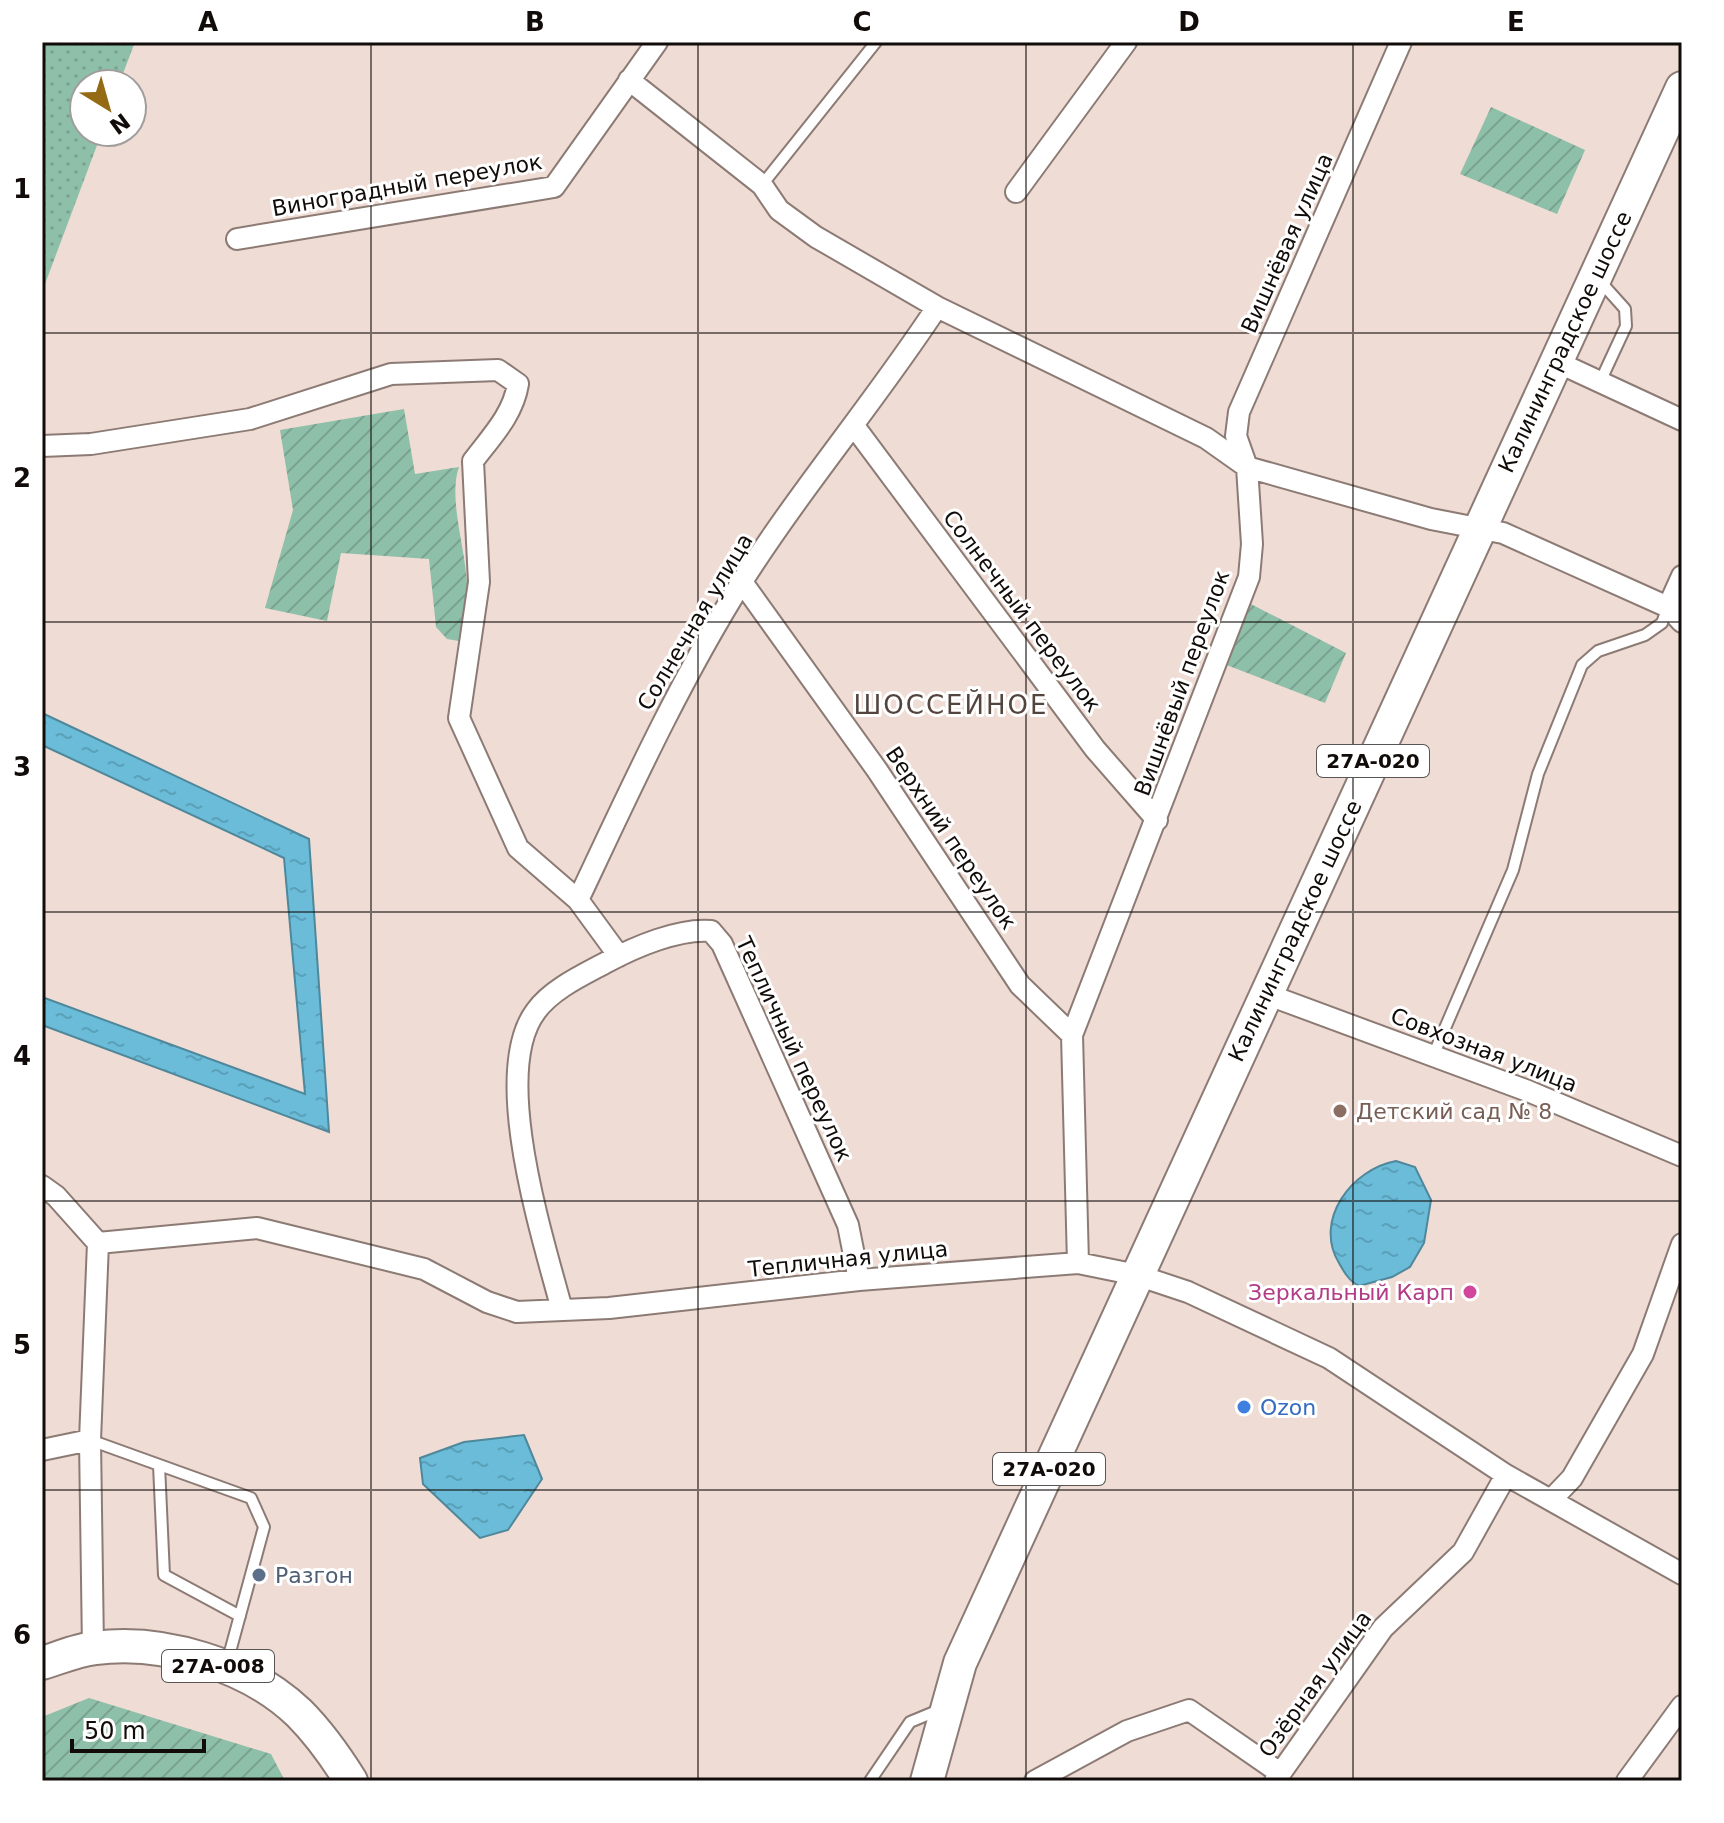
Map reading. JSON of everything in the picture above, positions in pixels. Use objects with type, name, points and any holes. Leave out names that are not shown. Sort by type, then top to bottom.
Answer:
[{"type":"main road","name":"Калининградское шоссе","points":[[927,1781],[960,1663],[1682,88]]},
{"type":"main road","name":"27А-008","points":[[42,1663],[93,1648],[132,1646],[170,1651],[225,1669],[270,1691],[299,1713],[351,1781]]},
{"type":"street","name":"Виноградный переулок","points":[[237,239],[554,187],[657,42]]},
{"type":"street","points":[[1016,192],[1126,42]]},
{"type":"street","name":"Вишнёвая улица","points":[[1247,467],[1236,436],[1239,412],[1401,42]]},
{"type":"street","points":[[629,80],[762,185],[779,210],[816,237],[937,307],[1206,438],[1247,467],[1431,519],[1503,533],[1668,607],[1682,622]]},
{"type":"street","name":"Солнечная улица","points":[[578,900],[655,738],[742,582],[937,307]]},
{"type":"street","points":[[1557,362],[1682,420]]},
{"type":"street","points":[[42,446],[91,444],[250,419],[391,374],[498,370],[518,384],[515,401],[507,417],[473,461],[479,582],[459,718],[518,848],[578,900],[619,956],[558,991],[535,1012],[518,1070],[529,1186],[562,1310]]},
{"type":"street","name":"Солнечный переулок","points":[[854,426],[1095,749],[1157,820]]},
{"type":"street","name":"Вишнёвый переулок","points":[[1072,1035],[1249,577],[1252,544],[1247,467]]},
{"type":"street","points":[[1668,607],[1682,576]]},
{"type":"street","name":"Верхний переулок","points":[[742,582],[877,770],[1020,985],[1072,1035]]},
{"type":"street","name":"Тепличный переулок","points":[[619,956],[694,929],[711,931],[722,944],[848,1225],[859,1280]]},
{"type":"street","name":"Совхозная улица","points":[[1266,994],[1528,1091],[1682,1156]]},
{"type":"street","points":[[1072,1035],[1078,1263]]},
{"type":"street","points":[[42,1186],[56,1196],[98,1243],[90,1440],[93,1648]]},
{"type":"street","name":"Тепличная улица","points":[[98,1243],[257,1228],[424,1269],[507,1309],[609,1308],[859,1280],[1078,1263],[1137,1275]]},
{"type":"street","points":[[1551,1500],[1572,1478],[1643,1354],[1682,1244]]},
{"type":"street","points":[[1137,1275],[1188,1292],[1329,1358],[1506,1475],[1682,1574]]},
{"type":"street","points":[[42,1450],[90,1440]]},
{"type":"street","name":"Озёрная улица","points":[[1277,1777],[1383,1628],[1463,1552],[1506,1475]]},
{"type":"street","points":[[1627,1781],[1682,1706]]},
{"type":"street","points":[[1035,1781],[1127,1731],[1189,1710],[1277,1777]]},
{"type":"lane","points":[[762,185],[876,42]]},
{"type":"lane","points":[[1595,276],[1625,309],[1626,326],[1600,382]]},
{"type":"lane","points":[[1433,1056],[1513,870],[1538,774],[1582,665],[1598,651],[1645,635],[1662,623],[1668,607]]},
{"type":"lane","points":[[90,1440],[251,1498],[264,1527],[225,1669]]},
{"type":"lane","points":[[159,1465],[164,1575],[240,1616]]},
{"type":"lane","points":[[870,1781],[910,1722],[948,1706]]},
{"type":"green space","points":[[42,42],[135,42],[125,68],[68,68],[68,148],[96,148],[42,292]]},
{"type":"green space","points":[[1491,107],[1585,150],[1557,214],[1460,174]]},
{"type":"green space","points":[[404,409],[415,474],[459,467],[455,493],[458,523],[467,583],[475,585],[471,643],[447,639],[436,627],[429,559],[341,553],[327,621],[265,608],[293,510],[280,430]]},
{"type":"green space","points":[[1247,602],[1346,653],[1325,703],[1224,664]]},
{"type":"green space","points":[[89,1698],[271,1754],[285,1781],[42,1781],[42,1717]]},
{"type":"water","points":[[42,713],[309,839],[329,1132],[42,1025],[42,997],[305,1094],[284,858],[42,745]]},
{"type":"water","points":[[1396,1161],[1415,1167],[1431,1200],[1424,1243],[1410,1267],[1392,1277],[1359,1286],[1345,1273],[1332,1247],[1334,1214],[1352,1185],[1365,1174]]},
{"type":"water","points":[[524,1435],[542,1479],[508,1530],[480,1538],[423,1484],[420,1458],[464,1442]]},
{"type":"place","name":"Детский сад № 8","points":[[1340,1111]]},
{"type":"place","name":"Зеркальный Карп","points":[[1470,1292]]},
{"type":"place","name":"Ozon","points":[[1244,1407]]},
{"type":"place","name":"Разгон","points":[[259,1575]]},
{"type":"district","name":"ШОССЕЙНОЕ","points":[[951,705]]}]
